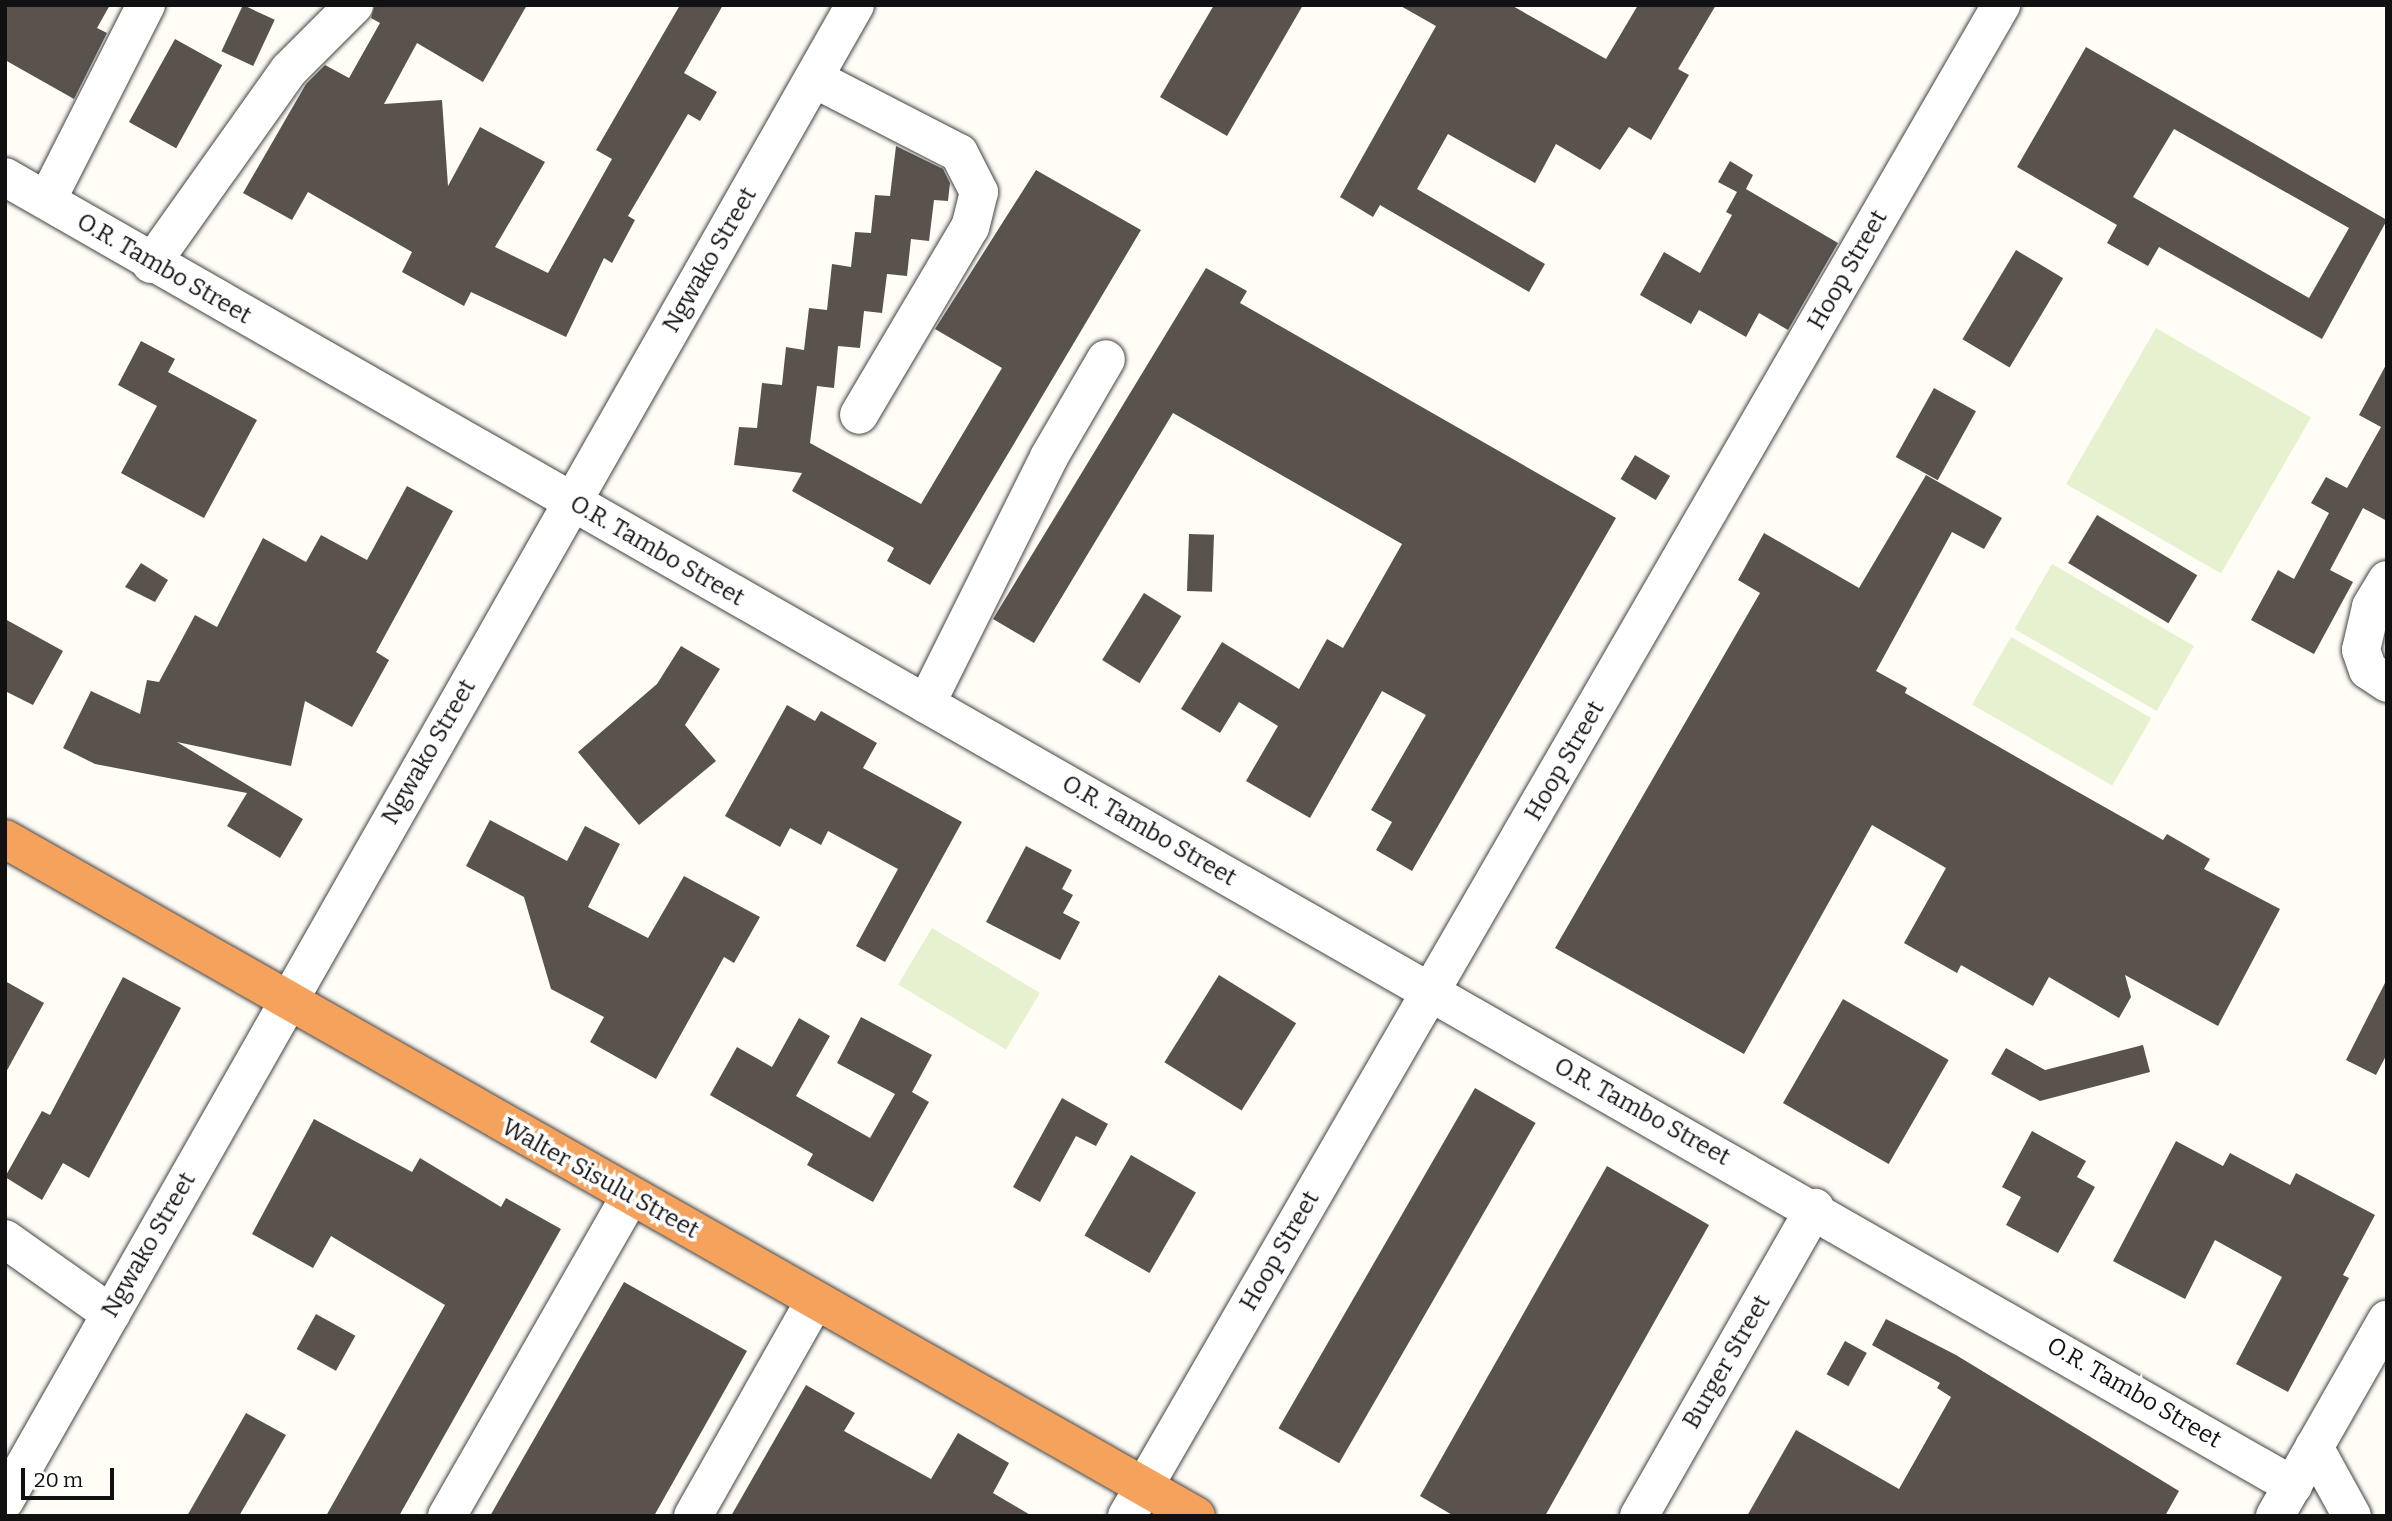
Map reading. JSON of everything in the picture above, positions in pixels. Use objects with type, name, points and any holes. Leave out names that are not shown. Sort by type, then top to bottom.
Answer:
[{"type":"highway","name":"Walter Sisulu Street","points":[[5,839],[287,1003],[815,1300],[1136,1501],[1196,1516]]},
{"type":"street","points":[[47,200],[146,5]]},
{"type":"street","points":[[151,264],[289,70],[354,5]]},
{"type":"street","name":"Ngwako Street","points":[[5,1500],[855,5]]},
{"type":"street","name":"Hoop Street","points":[[1136,1501],[2001,5]]},
{"type":"street","points":[[815,79],[959,153],[979,192],[970,227],[859,415]]},
{"type":"street","name":"O.R. Tambo Street","points":[[5,177],[151,264],[1431,993],[1815,1208],[2284,1501]]},
{"type":"street","points":[[926,704],[1049,457],[1106,359]]},
{"type":"street","points":[[2387,580],[2371,607],[2361,650],[2368,670],[2387,683]]},
{"type":"street","points":[[447,1516],[630,1196]]},
{"type":"street","name":"Burger Street","points":[[1639,1516],[1815,1208]]},
{"type":"street","points":[[5,1239],[111,1314]]},
{"type":"street","points":[[693,1516],[815,1300]]},
{"type":"street","points":[[2284,1501],[2387,1320]]},
{"type":"street","points":[[2314,1447],[2352,1516]]},
{"type":"green space","points":[[2156,328],[2311,418],[2221,573],[2066,484]]},
{"type":"green space","points":[[2052,564],[2194,646],[2157,711],[2014,629]]},
{"type":"green space","points":[[2011,637],[2151,718],[2112,786],[1972,705]]},
{"type":"green space","points":[[932,928],[1040,993],[1006,1049],[898,985]]},
{"type":"building","points":[[5,5],[110,5],[97,28],[107,33],[74,99],[5,60]]},
{"type":"building","points":[[243,5],[275,20],[253,66],[221,51]]},
{"type":"building","points":[[375,5],[527,5],[483,82],[417,43],[384,104],[442,100],[448,186],[480,127],[545,162],[495,247],[548,273],[612,159],[596,150],[680,5],[723,5],[684,73],[717,92],[700,121],[688,114],[628,216],[635,220],[612,263],[604,258],[566,337],[471,292],[464,306],[402,272],[412,252],[308,192],[292,220],[243,193],[306,84],[325,65],[349,78],[380,23],[371,18]]},
{"type":"building","points":[[1214,5],[1303,5],[1227,136],[1160,97]]},
{"type":"building","points":[[1399,5],[1511,5],[1606,59],[1638,5],[1716,5],[1678,69],[1689,75],[1651,140],[1629,127],[1600,170],[1556,144],[1535,183],[1448,134],[1417,189],[1545,264],[1529,292],[1380,205],[1373,217],[1340,197],[1436,26]]},
{"type":"building","points":[[175,39],[222,65],[176,148],[129,122]]},
{"type":"building","points":[[2086,47],[2387,220],[2322,339],[2159,247],[2148,266],[2107,243],[2117,225],[2017,167]],"holes":[[[2174,129],[2349,228],[2309,298],[2133,197]]]},
{"type":"building","points":[[896,146],[943,169],[950,183],[948,201],[934,200],[929,241],[911,239],[907,276],[887,274],[882,313],[864,311],[860,348],[838,346],[834,388],[817,386],[810,443],[921,504],[1002,368],[935,329],[1036,170],[1141,230],[930,585],[887,561],[894,548],[792,491],[802,473],[734,465],[739,427],[757,428],[762,383],[782,385],[786,347],[804,350],[809,308],[827,310],[832,264],[851,267],[855,232],[871,233],[875,195],[890,196]]},
{"type":"building","points":[[1730,161],[1753,175],[1746,189],[1838,243],[1788,330],[1759,313],[1746,337],[1699,310],[1691,324],[1640,295],[1664,252],[1700,273],[1732,215],[1726,212],[1737,192],[1718,182]]},
{"type":"building","points":[[2016,250],[2063,278],[2010,367],[1962,339]]},
{"type":"building","points":[[1206,268],[1247,291],[1240,303],[1616,518],[1412,871],[1376,850],[1392,822],[1371,810],[1426,715],[1382,691],[1310,818],[1246,781],[1278,726],[1239,702],[1220,733],[1181,709],[1222,642],[1299,689],[1327,639],[1343,648],[1402,544],[1173,413],[1034,643],[993,619]]},
{"type":"building","points":[[141,341],[175,359],[168,372],[257,420],[204,518],[121,473],[157,406],[118,385]]},
{"type":"building","points":[[2387,363],[2387,521],[2363,508],[2330,570],[2353,582],[2314,654],[2251,620],[2278,570],[2294,579],[2329,513],[2311,503],[2326,477],[2347,488],[2381,427],[2359,415]]},
{"type":"building","points":[[1934,388],[1976,411],[1938,480],[1896,457]]},
{"type":"building","points":[[1635,455],[1670,476],[1656,500],[1621,479]]},
{"type":"building","points":[[1926,475],[2002,518],[1984,549],[1952,532],[1876,671],[1907,688],[1905,693],[2163,840],[2167,834],[2210,859],[2204,869],[2280,909],[2218,1026],[2125,975],[2131,997],[2119,1018],[2049,977],[2033,1006],[1961,965],[1957,973],[1904,943],[1946,868],[1872,825],[1744,1054],[1555,948],[1760,593],[1738,580],[1764,533],[1859,588]]},
{"type":"building","points":[[407,486],[453,511],[376,652],[389,660],[352,727],[305,701],[291,766],[177,742],[303,819],[280,858],[227,826],[247,793],[95,764],[63,748],[91,691],[140,714],[147,680],[159,682],[195,615],[217,627],[263,538],[306,562],[321,535],[367,560]]},
{"type":"building","points":[[2097,515],[2197,575],[2168,623],[2068,563]]},
{"type":"building","points":[[1189,534],[1214,535],[1212,592],[1187,591]]},
{"type":"building","points":[[141,563],[168,580],[155,602],[125,587]]},
{"type":"building","points":[[1144,593],[1181,616],[1139,683],[1102,660]]},
{"type":"building","points":[[5,619],[63,651],[33,705],[5,691]]},
{"type":"building","points":[[681,646],[720,669],[685,725],[716,761],[639,825],[578,752],[657,684]]},
{"type":"building","points":[[787,705],[815,721],[821,711],[877,743],[863,768],[962,822],[885,962],[856,946],[898,869],[828,831],[821,845],[790,828],[780,847],[725,816]]},
{"type":"building","points":[[490,820],[567,861],[585,826],[620,844],[588,907],[648,938],[684,876],[760,917],[734,963],[724,957],[656,1079],[590,1042],[604,1017],[551,989],[524,897],[466,866]]},
{"type":"building","points":[[1026,846],[1072,870],[1062,889],[1073,895],[1063,913],[1080,922],[1060,960],[986,922]]},
{"type":"building","points":[[1219,975],[1296,1023],[1242,1111],[1164,1062]]},
{"type":"building","points":[[123,977],[181,1008],[89,1178],[63,1163],[42,1200],[5,1177],[42,1111],[50,1115]]},
{"type":"building","points":[[2387,979],[2387,1054],[2376,1075],[2346,1060]]},
{"type":"building","points":[[5,981],[44,1003],[5,1074]]},
{"type":"building","points":[[1843,999],[1949,1060],[1889,1164],[1783,1103]]},
{"type":"building","points":[[861,1017],[932,1055],[912,1092],[929,1102],[873,1202],[807,1165],[813,1154],[710,1095],[737,1047],[772,1067],[799,1018],[830,1036],[796,1096],[870,1138],[895,1094],[837,1063]]},
{"type":"building","points":[[2143,1045],[2150,1072],[2040,1101],[1991,1074],[2006,1048],[2045,1070]]},
{"type":"building","points":[[1475,1088],[1536,1123],[1339,1463],[1278,1428]]},
{"type":"building","points":[[1062,1098],[1108,1124],[1096,1146],[1076,1136],[1040,1202],[1013,1187]]},
{"type":"building","points":[[314,1119],[412,1172],[420,1158],[501,1207],[506,1198],[561,1229],[399,1516],[326,1516],[445,1305],[331,1236],[313,1268],[252,1234]]},
{"type":"building","points":[[2032,1131],[2086,1161],[2077,1177],[2095,1187],[2058,1253],[2006,1225],[2021,1197],[2002,1187]]},
{"type":"building","points":[[2176,1141],[2223,1166],[2230,1153],[2290,1185],[2296,1173],[2375,1215],[2343,1275],[2349,1278],[2288,1392],[2236,1364],[2282,1277],[2215,1240],[2185,1299],[2113,1261]]},
{"type":"building","points":[[1131,1155],[1196,1192],[1149,1273],[1084,1236]]},
{"type":"building","points":[[1607,1166],[1709,1225],[1545,1516],[1454,1516],[1420,1496]]},
{"type":"building","points":[[624,1282],[747,1351],[654,1516],[490,1516]]},
{"type":"building","points":[[316,1314],[355,1336],[336,1371],[297,1349]]},
{"type":"building","points":[[1886,1319],[1956,1355],[2179,1491],[2165,1516],[1747,1516],[1796,1430],[1899,1489],[1951,1397],[1937,1388],[1940,1383],[1872,1345]]},
{"type":"building","points":[[1845,1341],[1867,1353],[1848,1386],[1827,1374]]},
{"type":"building","points":[[806,1385],[855,1413],[844,1431],[931,1479],[958,1433],[1009,1463],[993,1493],[1032,1516],[731,1516]]},
{"type":"building","points":[[246,1413],[286,1435],[239,1516],[187,1516]]}]
